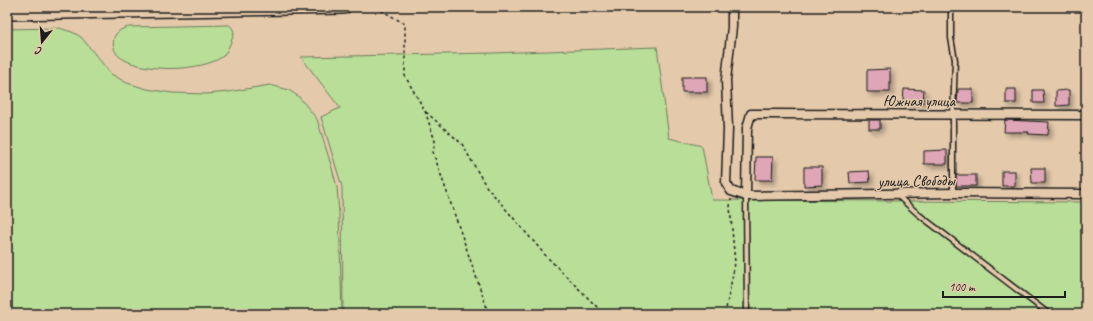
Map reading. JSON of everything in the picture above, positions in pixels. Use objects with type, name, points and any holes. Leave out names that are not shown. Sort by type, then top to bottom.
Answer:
[{"type":"main road","points":[[7,13],[344,7]]},
{"type":"street","points":[[731,191],[726,184],[728,129],[726,80],[732,27],[732,7]]},
{"type":"street","name":"Южная улица","points":[[746,196],[747,128],[751,114],[1086,115]]},
{"type":"street","name":"улица Свободы","points":[[731,191],[746,196],[953,193],[1086,194]]},
{"type":"lane","points":[[951,7],[951,38],[955,60],[953,193]]},
{"type":"lane","points":[[895,194],[918,214],[1049,314]]},
{"type":"lane","points":[[746,196],[747,314]]},
{"type":"path","points":[[376,7],[405,24],[405,76],[425,111],[435,141],[433,152],[489,314]]},
{"type":"path","points":[[425,111],[462,144],[486,186],[546,256],[604,314]]},
{"type":"path","points":[[725,314],[735,263],[730,207],[731,191]]},
{"type":"green space","points":[[229,25],[233,29],[234,34],[225,54],[213,62],[201,65],[175,68],[148,67],[127,61],[119,56],[115,51],[114,39],[116,34],[122,29],[129,27]]},
{"type":"green space","points":[[59,28],[72,32],[81,37],[111,74],[127,83],[147,89],[172,93],[207,94],[270,85],[289,90],[299,97],[317,119],[337,187],[342,314],[7,314],[7,29]]},
{"type":"green space","points":[[657,47],[669,138],[702,146],[712,200],[1086,202],[1086,314],[343,314],[342,187],[321,117],[340,108],[301,57],[493,53]]},
{"type":"building","points":[[890,69],[890,92],[867,92],[867,70]]},
{"type":"building","points":[[682,77],[707,77],[707,92],[682,92]]},
{"type":"building","points":[[904,89],[924,90],[923,103],[903,102]]},
{"type":"building","points":[[958,89],[973,89],[973,103],[957,103]]},
{"type":"building","points":[[1006,89],[1016,89],[1016,103],[1006,103]]},
{"type":"building","points":[[1033,90],[1043,90],[1044,103],[1033,103]]},
{"type":"building","points":[[1069,90],[1069,105],[1056,106],[1056,91]]},
{"type":"building","points":[[869,120],[880,120],[880,129],[869,129]]},
{"type":"building","points":[[1005,120],[1049,122],[1048,135],[1028,134],[1029,132],[1004,132]]},
{"type":"building","points":[[947,150],[947,164],[924,164],[924,151]]},
{"type":"building","points":[[756,157],[773,157],[772,180],[755,180]]},
{"type":"building","points":[[804,167],[822,167],[822,185],[804,186]]},
{"type":"building","points":[[1031,168],[1045,168],[1045,183],[1032,183]]},
{"type":"building","points":[[869,171],[870,182],[850,183],[849,172]]},
{"type":"building","points":[[1002,171],[1015,171],[1015,186],[1002,186]]},
{"type":"building","points":[[956,175],[976,175],[976,186],[956,186]]}]
